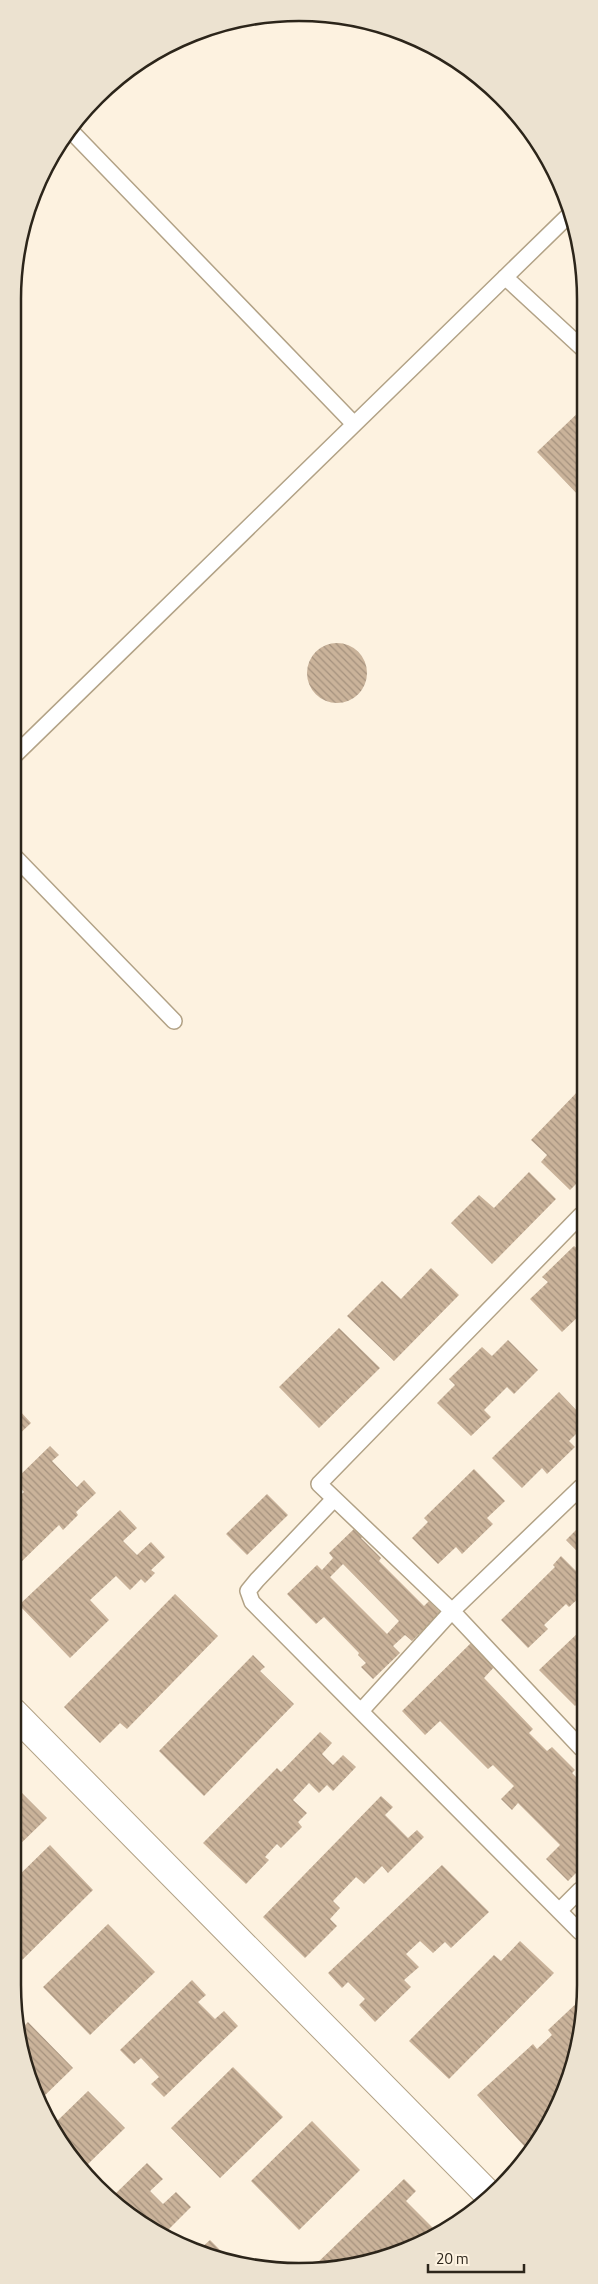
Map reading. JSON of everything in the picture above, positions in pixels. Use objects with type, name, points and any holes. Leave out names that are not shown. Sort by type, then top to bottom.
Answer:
[{"type":"street","points":[[21,1721],[485,2191]]},
{"type":"lane","points":[[75,135],[354,424]]},
{"type":"lane","points":[[21,749],[565,219]]},
{"type":"lane","points":[[505,277],[577,343]]},
{"type":"lane","points":[[21,863],[174,1021]]},
{"type":"lane","points":[[577,1220],[319,1484],[452,1611],[577,1745]]},
{"type":"lane","points":[[361,1711],[452,1611],[577,1491]]},
{"type":"lane","points":[[334,1499],[248,1590],[252,1602],[577,1929]]},
{"type":"lane","points":[[558,1910],[577,1893]]},
{"type":"building","points":[[577,414],[577,494],[537,452]]},
{"type":"building","points":[[337,643],[353,648],[358,652],[362,657],[367,673],[362,689],[358,694],[353,698],[337,703],[321,698],[316,694],[312,689],[307,673],[312,657],[316,652],[321,648]]},
{"type":"building","points":[[577,1092],[577,1183],[570,1190],[541,1162],[547,1155],[531,1140]]},
{"type":"building","points":[[529,1172],[556,1199],[492,1264],[451,1223],[479,1195],[494,1208]]},
{"type":"building","points":[[574,1246],[577,1248],[577,1318],[562,1332],[530,1299],[548,1282],[542,1277]]},
{"type":"building","points":[[431,1268],[459,1295],[394,1361],[347,1316],[382,1281],[401,1299]]},
{"type":"building","points":[[339,1328],[380,1368],[319,1428],[279,1387]]},
{"type":"building","points":[[508,1340],[538,1370],[514,1394],[507,1387],[484,1410],[491,1417],[471,1436],[437,1403],[455,1385],[449,1379],[482,1347],[492,1356]]},
{"type":"building","points":[[559,1392],[577,1411],[577,1433],[569,1441],[575,1447],[547,1474],[542,1468],[522,1488],[492,1458]]},
{"type":"building","points":[[21,1412],[31,1423],[21,1432]]},
{"type":"building","points":[[50,1446],[59,1455],[52,1461],[77,1487],[84,1480],[96,1493],[76,1512],[78,1515],[63,1530],[59,1525],[21,1562],[21,1495],[24,1492],[21,1489],[21,1474]]},
{"type":"building","points":[[474,1469],[505,1501],[487,1518],[493,1524],[462,1554],[456,1547],[438,1564],[412,1538],[428,1522],[424,1518]]},
{"type":"building","points":[[267,1494],[288,1515],[247,1555],[226,1534]]},
{"type":"building","points":[[120,1510],[137,1528],[123,1541],[137,1555],[151,1542],[165,1557],[151,1570],[155,1573],[145,1583],[141,1579],[130,1590],[116,1576],[90,1600],[109,1620],[70,1658],[21,1607],[21,1603]]},
{"type":"building","points":[[355,1528],[364,1536],[361,1538],[381,1558],[379,1561],[424,1606],[429,1601],[441,1613],[412,1641],[405,1635],[393,1646],[400,1653],[373,1679],[361,1667],[366,1663],[358,1655],[359,1653],[324,1617],[316,1624],[287,1594],[317,1565],[322,1570],[333,1558],[329,1553]],"holes":[[[343,1564],[399,1621],[387,1634],[330,1577]]]},
{"type":"building","points":[[577,1529],[577,1551],[566,1540]]},
{"type":"building","points":[[561,1556],[577,1572],[577,1600],[569,1607],[566,1604],[544,1625],[548,1629],[528,1648],[501,1620],[555,1567],[553,1565]]},
{"type":"building","points":[[175,1594],[218,1636],[127,1729],[120,1723],[100,1743],[64,1707]]},
{"type":"building","points":[[577,1634],[577,1704],[575,1706],[539,1670]]},
{"type":"building","points":[[473,1641],[496,1665],[484,1678],[533,1729],[529,1733],[547,1751],[552,1747],[575,1770],[572,1773],[577,1778],[577,1872],[568,1881],[546,1859],[560,1845],[518,1803],[512,1810],[501,1799],[514,1786],[493,1765],[488,1769],[440,1721],[425,1735],[402,1711]]},
{"type":"building","points":[[253,1655],[265,1667],[260,1671],[294,1704],[204,1796],[159,1751]]},
{"type":"building","points":[[320,1732],[332,1743],[322,1754],[333,1765],[343,1755],[356,1767],[333,1791],[327,1785],[319,1793],[309,1783],[293,1800],[307,1813],[298,1822],[302,1827],[281,1848],[277,1844],[265,1857],[269,1860],[246,1884],[203,1843],[277,1768],[281,1772]]},
{"type":"building","points":[[21,1792],[47,1818],[21,1843]]},
{"type":"building","points":[[381,1796],[393,1807],[385,1815],[408,1838],[417,1830],[424,1837],[388,1873],[382,1866],[364,1884],[356,1877],[333,1901],[340,1908],[330,1919],[337,1926],[305,1958],[263,1917]]},
{"type":"building","points":[[50,1845],[93,1890],[21,1961],[21,1873]]},
{"type":"building","points":[[442,1865],[489,1912],[451,1948],[445,1942],[433,1953],[420,1941],[406,1954],[419,1967],[404,1980],[411,1987],[375,2022],[359,2005],[365,1999],[348,1982],[342,1988],[328,1973]]},
{"type":"building","points":[[108,1924],[155,1972],[90,2035],[43,1987]]},
{"type":"building","points":[[520,1941],[554,1973],[449,2079],[409,2041],[494,1955],[501,1961]]},
{"type":"building","points":[[192,1980],[206,1995],[198,2002],[215,2019],[224,2011],[238,2026],[164,2097],[151,2084],[159,2077],[141,2058],[134,2064],[120,2050]]},
{"type":"building","points":[[576,2004],[567,2057],[556,2091],[540,2124],[525,2146],[477,2095],[533,2044],[537,2049],[552,2035],[548,2030]]},
{"type":"building","points":[[28,2022],[73,2068],[44,2096],[31,2057],[25,2025]]},
{"type":"building","points":[[233,2067],[283,2117],[220,2178],[171,2128]]},
{"type":"building","points":[[88,2091],[125,2128],[87,2165],[57,2121]]},
{"type":"building","points":[[312,2121],[360,2170],[299,2230],[251,2181]]},
{"type":"building","points":[[147,2163],[163,2179],[150,2191],[163,2204],[176,2192],[191,2207],[168,2230],[145,2216],[116,2194]]},
{"type":"building","points":[[404,2179],[416,2191],[406,2201],[433,2228],[432,2229],[405,2242],[371,2253],[318,2262]]},
{"type":"building","points":[[210,2240],[221,2251],[210,2248],[204,2246]]}]
